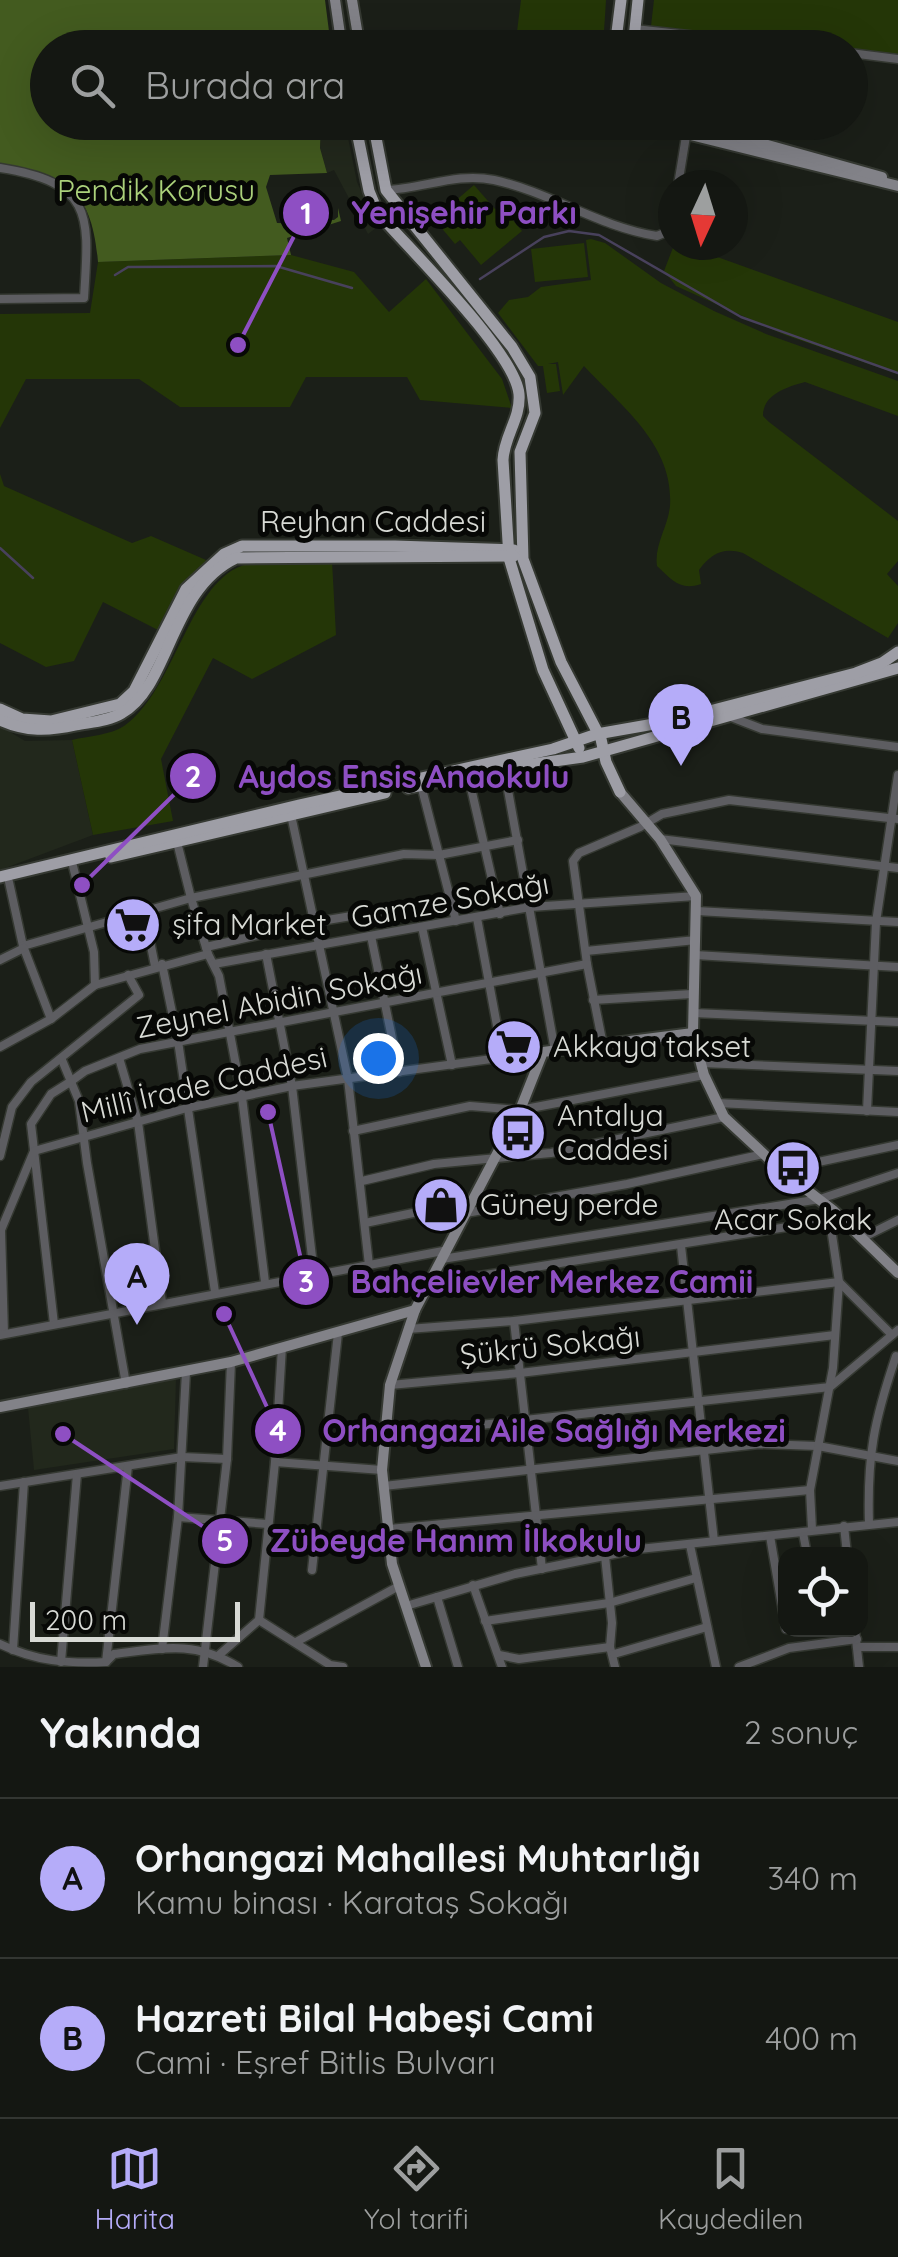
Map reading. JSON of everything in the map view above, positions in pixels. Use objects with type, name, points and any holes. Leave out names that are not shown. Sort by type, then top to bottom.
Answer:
[{"type":"main road","points":[[617,30],[621,0]]},
{"type":"main road","points":[[635,28],[638,0]]},
{"type":"main road","points":[[359,140],[369,191],[378,213],[485,336],[518,386],[518,413],[504,448],[508,553],[543,670],[584,757],[620,792]]},
{"type":"main road","points":[[376,140],[386,190],[486,313],[530,377],[536,413],[520,452],[523,553],[561,662],[603,744],[620,792]]},
{"type":"main road","points":[[484,548],[505,520]]},
{"type":"main road","name":"Reyhan Caddesi","points":[[0,708],[22,718],[51,721],[120,704],[134,690],[186,589],[224,554],[242,546],[484,548],[508,553]]},
{"type":"main road","name":"Reyhan Caddesi","points":[[0,720],[21,728],[57,730],[124,712],[143,692],[190,600],[217,571],[236,558],[523,553]]},
{"type":"main road","points":[[3,881],[176,837],[468,775],[584,757],[871,668],[898,652]]},
{"type":"main road","points":[[3,881],[561,748],[597,734],[729,712],[898,668]]},
{"type":"main road","points":[[561,748],[568,720]]},
{"type":"main road","points":[[620,792],[612,768],[622,745]]},
{"type":"street","points":[[334,0],[339,30]]},
{"type":"street","points":[[352,0],[357,30]]},
{"type":"street","points":[[635,28],[652,30]]},
{"type":"street","points":[[868,55],[898,59]]},
{"type":"street","points":[[680,170],[685,140]]},
{"type":"street","points":[[727,140],[898,183]]},
{"type":"street","points":[[0,168],[47,179],[69,194],[80,206],[88,232],[84,298],[0,299]]},
{"type":"street","points":[[386,190],[404,190],[450,178],[492,180],[572,210],[658,235]]},
{"type":"street","points":[[729,712],[762,728],[898,747]]},
{"type":"street","points":[[426,1667],[392,1564],[382,1470],[390,1385],[415,1310],[441,1255],[549,1052],[530,908],[504,768]]},
{"type":"street","points":[[867,1111],[876,922],[898,774]]},
{"type":"street","points":[[468,775],[500,914]]},
{"type":"street","points":[[421,785],[456,921]]},
{"type":"street","points":[[620,792],[660,839],[696,896],[693,1034],[702,1069],[724,1117],[781,1170],[834,1211],[898,1274]]},
{"type":"street","points":[[603,1045],[578,902],[576,856],[662,814],[730,800],[894,818]]},
{"type":"street","points":[[292,815],[348,1078],[369,1265]]},
{"type":"street","points":[[176,837],[191,898],[214,964],[242,1096],[265,1282]]},
{"type":"street","points":[[660,839],[898,868]]},
{"type":"street","points":[[0,960],[23,947],[87,926],[191,898],[404,854],[439,855],[518,840]]},
{"type":"street","points":[[73,866],[94,952],[94,986]]},
{"type":"street","points":[[3,881],[51,1019]]},
{"type":"street","name":"Gamze Sokağı","points":[[214,964],[530,908],[696,896]]},
{"type":"street","points":[[0,1047],[51,1019],[94,986],[158,965],[315,922],[449,900]]},
{"type":"street","points":[[144,911],[178,1041],[215,1292]]},
{"type":"street","points":[[697,911],[898,922]]},
{"type":"street","points":[[477,918],[502,1058]]},
{"type":"street","points":[[422,928],[452,1064]]},
{"type":"street","points":[[371,936],[399,1072]]},
{"type":"street","points":[[586,951],[696,940]]},
{"type":"street","points":[[266,954],[292,1086],[314,1274]]},
{"type":"street","points":[[695,955],[898,967]]},
{"type":"street","name":"Zeynel Abidin Sokağı","points":[[34,1151],[31,1124],[51,1094],[86,1071],[118,1058],[228,1030],[587,964]]},
{"type":"street","points":[[0,1156],[12,1107],[31,1082],[138,995],[128,975]]},
{"type":"street","points":[[593,1000],[692,994]]},
{"type":"street","points":[[693,1013],[898,1022]]},
{"type":"street","name":"Millî İrade Caddesi","points":[[34,1151],[187,1108],[292,1086],[693,1034]]},
{"type":"street","points":[[118,1058],[138,1122],[162,1302]]},
{"type":"street","points":[[62,1060],[79,1101],[126,1384]]},
{"type":"street","points":[[353,1131],[470,1106],[520,1110],[702,1069],[898,1071]]},
{"type":"street","points":[[717,1103],[898,1112]]},
{"type":"street","points":[[362,1180],[434,1164],[551,1153],[724,1117]]},
{"type":"street","points":[[781,1170],[898,1145]]},
{"type":"street","points":[[34,1151],[0,1230],[2,1334],[265,1282],[820,1200],[898,1173]]},
{"type":"street","points":[[34,1151],[54,1324]]},
{"type":"street","points":[[365,1223],[437,1208],[464,1217],[764,1154]]},
{"type":"street","points":[[428,1284],[806,1224],[820,1221],[834,1211]]},
{"type":"street","points":[[812,1529],[810,1490],[836,1335],[839,1282],[831,1228],[834,1211]]},
{"type":"street","points":[[862,1238],[898,1220]]},
{"type":"street","points":[[681,1246],[714,1541]]},
{"type":"street","points":[[387,1434],[830,1387],[895,1332],[839,1282],[514,1322],[408,1329]]},
{"type":"street","points":[[0,1407],[231,1362],[415,1310]]},
{"type":"street","points":[[514,1322],[542,1569]]},
{"type":"street","points":[[312,1570],[338,1333]]},
{"type":"street","name":"Şükrü Sokağı","points":[[390,1385],[836,1335]]},
{"type":"street","points":[[870,1524],[869,1456],[876,1416],[897,1357],[880,1346]]},
{"type":"street","points":[[219,1655],[259,1620],[282,1347]]},
{"type":"street","points":[[203,1667],[227,1459],[231,1362]]},
{"type":"street","points":[[162,1648],[178,1517],[186,1372]]},
{"type":"street","points":[[384,1486],[759,1444],[818,1446],[898,1462]]},
{"type":"street","points":[[0,1486],[182,1457],[227,1459]]},
{"type":"street","points":[[275,1462],[382,1470]]},
{"type":"street","points":[[106,1662],[128,1466]]},
{"type":"street","points":[[61,1662],[77,1474]]},
{"type":"street","points":[[13,1650],[24,1482]]},
{"type":"street","points":[[388,1529],[810,1490]]},
{"type":"street","points":[[178,1517],[268,1524]]},
{"type":"street","points":[[406,1606],[473,1585],[604,1556],[898,1522]]},
{"type":"street","points":[[844,1526],[846,1547]]},
{"type":"street","points":[[802,1533],[805,1547]]},
{"type":"street","points":[[770,1536],[778,1582]]},
{"type":"street","points":[[690,1545],[716,1667]]},
{"type":"street","points":[[604,1556],[615,1667]]},
{"type":"street","points":[[485,1621],[610,1603],[696,1578]]},
{"type":"street","points":[[473,1585],[502,1667]]},
{"type":"street","points":[[296,1642],[400,1586]]},
{"type":"street","points":[[437,1597],[458,1667]]},
{"type":"street","points":[[259,1620],[330,1665],[343,1667]]},
{"type":"street","points":[[499,1654],[519,1658],[612,1651],[707,1627]]},
{"type":"street","points":[[787,1637],[789,1648]]},
{"type":"street","points":[[822,1637],[823,1641]]},
{"type":"street","points":[[739,1667],[789,1648],[823,1641],[856,1638],[898,1647]]},
{"type":"street","points":[[856,1638],[859,1667]]},
{"type":"street","points":[[0,1644],[34,1658],[61,1662],[106,1662],[114,1654],[190,1646],[219,1655],[238,1667]]},
{"type":"street","points":[[34,1658],[41,1667]]},
{"type":"shaded area","points":[[320,140],[348,140],[357,182],[377,227],[368,234],[334,170],[327,173]]},
{"type":"shaded area","points":[[0,726],[25,741],[72,740],[93,835],[0,870]]},
{"type":"shaded area","points":[[176,1379],[174,1449],[34,1470],[28,1408]]},
{"type":"green space","name":"Pendik Korusu","points":[[0,0],[325,0],[329,30],[30,30],[30,140],[320,140],[327,173],[270,175],[266,187],[277,223],[316,224],[318,220],[334,220],[338,208],[341,221],[287,238],[291,255],[98,262],[90,218],[72,191],[43,175],[0,164]]},
{"type":"green space","points":[[521,0],[606,0],[604,30],[517,30]]},
{"type":"green space","points":[[654,0],[898,0],[898,54],[868,51],[868,30],[686,30],[651,26]]},
{"type":"green space","points":[[474,185],[495,209],[501,206],[522,231],[481,265],[460,240],[455,244],[434,219]]},
{"type":"green space","points":[[586,240],[605,243],[661,283],[714,311],[766,334],[898,381],[898,416],[805,382],[772,397],[763,416],[898,521],[898,561],[887,574],[898,586],[898,623],[888,638],[743,553],[729,551],[713,556],[699,570],[701,584],[694,586],[677,583],[657,566],[657,551],[670,506],[664,464],[655,446],[629,412],[584,366],[563,395],[558,362],[548,364],[556,364],[560,391],[547,393],[543,366],[538,366],[498,313],[509,300],[528,297],[541,287],[591,280]]},
{"type":"green space","points":[[584,243],[588,277],[535,282],[531,249]]},
{"type":"green space","points":[[291,255],[354,272],[389,312],[426,279],[502,379],[512,408],[420,400],[407,377],[306,377],[290,407],[180,407],[139,379],[26,379],[0,428],[0,314],[90,313],[98,262]]},
{"type":"green space","points":[[668,260],[726,260],[898,322],[898,374],[785,335],[676,286],[664,271]]},
{"type":"green space","points":[[0,474],[4,486],[132,543],[151,536],[206,560],[158,630],[103,602],[74,661],[46,667],[0,643]]},
{"type":"green space","points":[[332,561],[336,635],[252,679],[213,658],[161,759],[173,821],[93,835],[72,740],[119,729],[142,709],[196,612],[227,574],[256,562]]},
{"type":"waterway","points":[[480,279],[544,237],[569,231],[599,235],[741,317],[898,373]]},
{"type":"waterway","points":[[115,275],[128,267],[276,266],[352,288]]},
{"type":"waterway","points":[[0,548],[33,578]]},
{"type":"place","name":"Yenişehir Parkı","points":[[238,345]]},
{"type":"place","name":"Hazreti Bilal Habeşi Cami","points":[[681,766]]},
{"type":"place","name":"Aydos Ensis Anaokulu","points":[[82,885]]},
{"type":"place","name":"şifa Market","points":[[133,925]]},
{"type":"place","name":"Akkaya takset","points":[[514,1047]]},
{"type":"place","name":"Bahçelievler Merkez Camii","points":[[268,1112]]},
{"type":"place","name":"Antalya Caddesi","points":[[518,1133]]},
{"type":"place","name":"Acar Sokak","points":[[793,1168]]},
{"type":"place","name":"Güney perde","points":[[441,1205]]},
{"type":"place","name":"Orhangazi Aile Sağlığı Merkezi","points":[[224,1314]]},
{"type":"place","name":"Orhangazi Mahallesi Muhtarlığı","points":[[137,1325]]},
{"type":"place","name":"Zübeyde Hanım İlkokulu","points":[[63,1434]]}]
